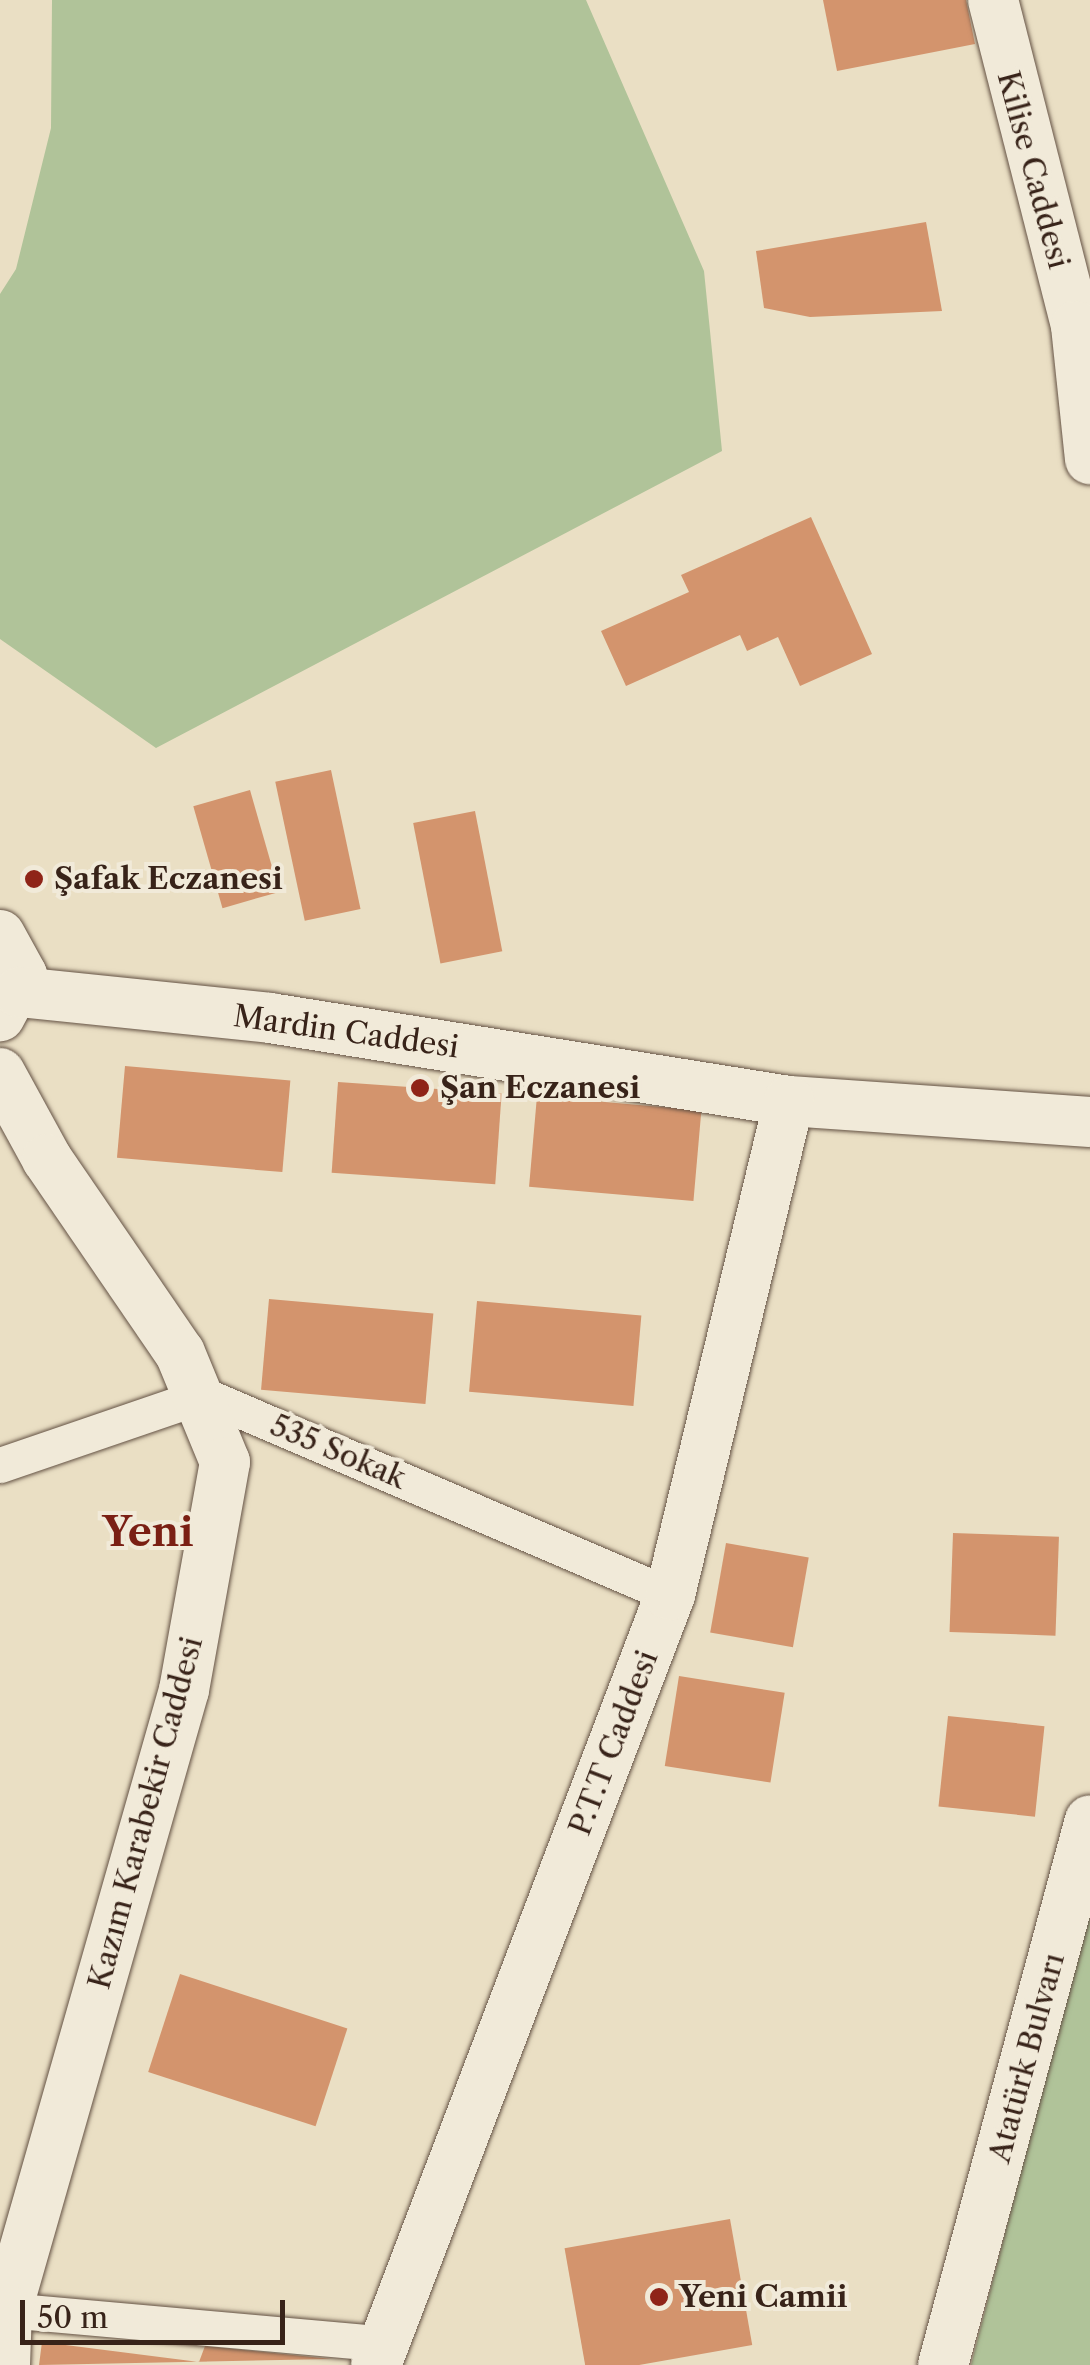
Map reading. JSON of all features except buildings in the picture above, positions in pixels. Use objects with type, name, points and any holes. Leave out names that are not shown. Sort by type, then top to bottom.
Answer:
[{"type":"street","name":"Kilise Caddesi","points":[[992,0],[1076,326],[1090,459]]},
{"type":"street","name":"Mardin Caddesi","points":[[0,935],[19,959],[9,1004],[270,1018],[789,1101],[1090,1122]]},
{"type":"street","name":"Kazım Karabekir Caddesi","points":[[0,1073],[204,1395],[226,1462],[184,1690],[8,2310],[5,2365]]},
{"type":"street","name":"P.T.T Caddesi","points":[[381,2354],[670,1595],[789,1101]]},
{"type":"street","points":[[0,1465],[204,1395]]},
{"type":"street","name":"535 Sokak","points":[[204,1395],[670,1595]]},
{"type":"street","name":"Atatürk Bulvarı","points":[[944,2365],[1090,1820]]},
{"type":"street","points":[[8,2310],[381,2354]]},
{"type":"green space","points":[[52,0],[586,0],[704,271],[722,451],[156,748],[0,639],[0,294],[16,269],[51,128]]},
{"type":"green space","points":[[1090,1904],[1090,2365],[971,2365]]},
{"type":"place","name":"Şafak Eczanesi","points":[[34,879]]},
{"type":"place","name":"Şan Eczanesi","points":[[420,1088]]},
{"type":"place","name":"Yeni Camii","points":[[659,2297]]},
{"type":"district","name":"Yeni","points":[[148,1532]]}]
